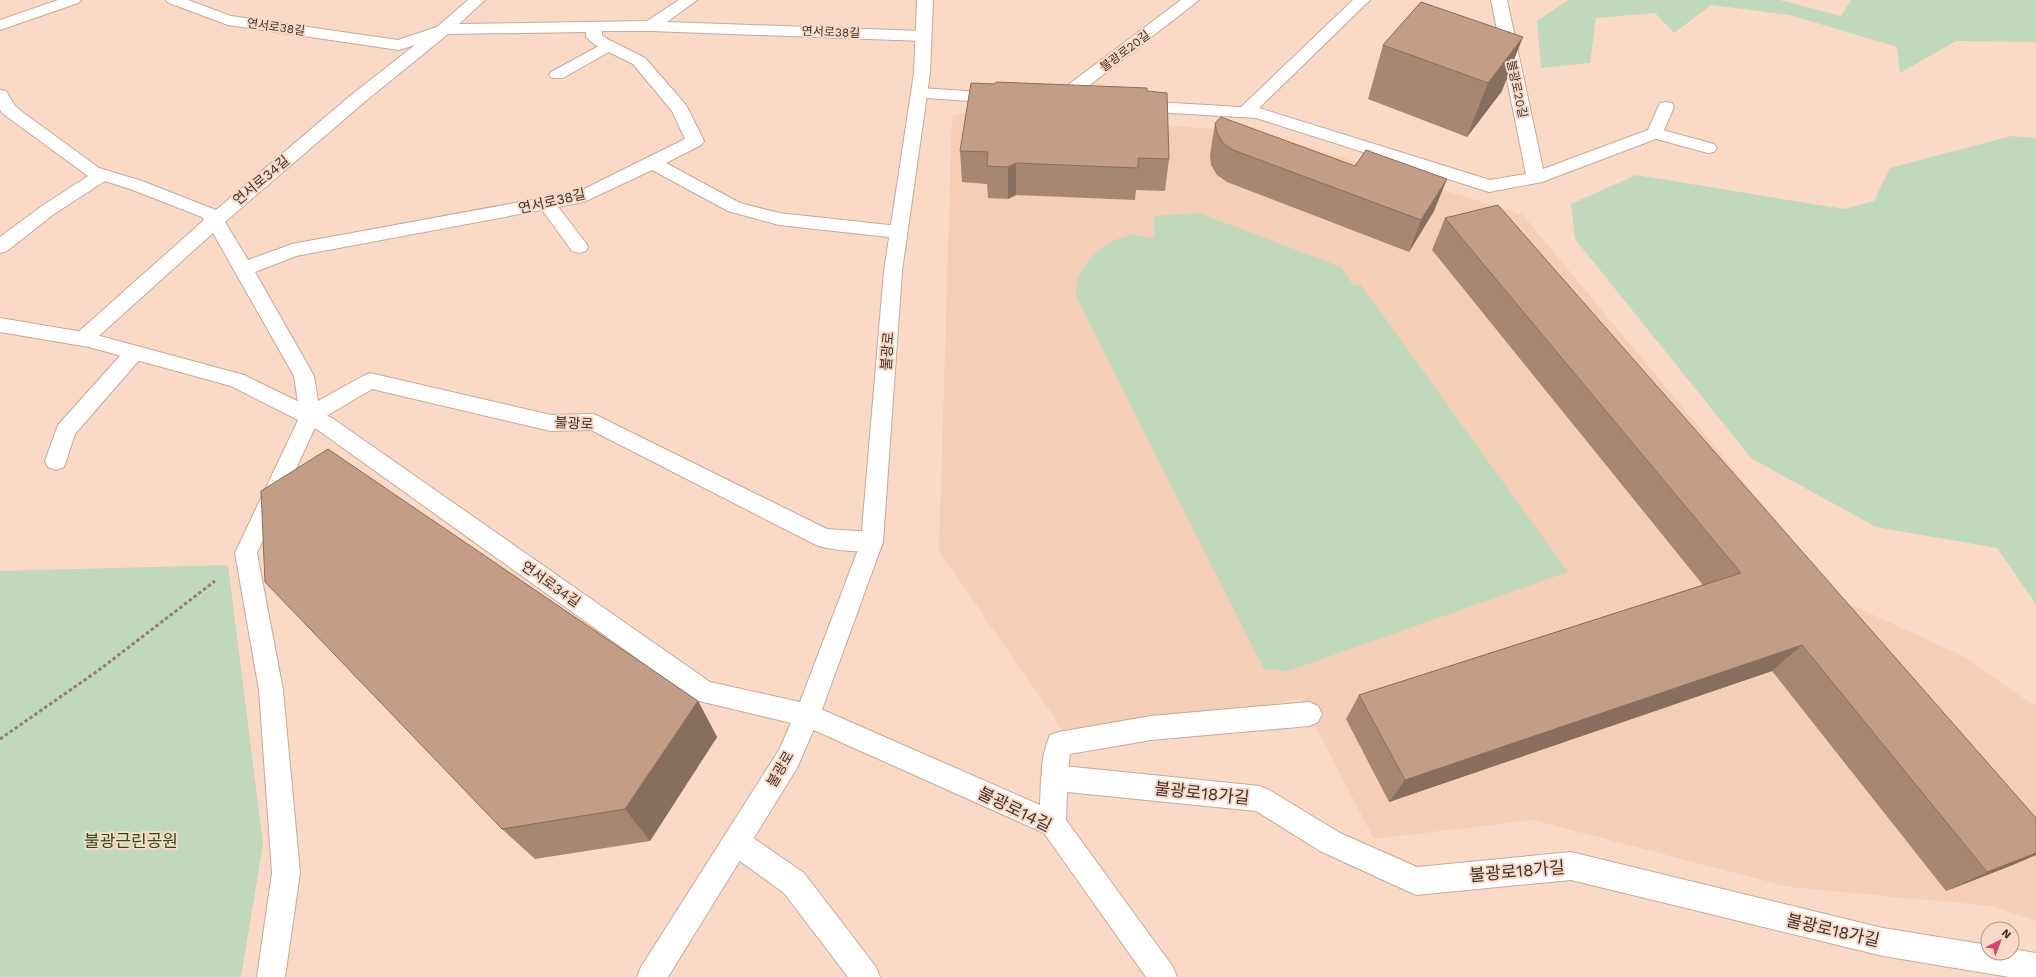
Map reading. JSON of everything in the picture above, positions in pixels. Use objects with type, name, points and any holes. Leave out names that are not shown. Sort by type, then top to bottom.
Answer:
[{"type":"street","points":[[0,25],[73,0]]},
{"type":"street","name":"연서로38길","points":[[174,0],[228,20],[399,45],[447,28],[651,26],[923,36]]},
{"type":"street","name":"연서로34길","points":[[83,339],[214,222],[404,59],[447,28],[477,0]]},
{"type":"street","points":[[651,26],[689,0]]},
{"type":"street","name":"불광로","points":[[651,977],[788,758],[807,715],[872,542],[893,271],[922,73],[924,0]]},
{"type":"street","name":"불광로20길","points":[[1081,102],[1050,101],[1191,0]]},
{"type":"street","points":[[1245,112],[1362,0]]},
{"type":"street","name":"불광로20길","points":[[1499,0],[1536,178]]},
{"type":"street","name":"연서로38길","points":[[244,269],[292,250],[584,196],[695,141],[680,109],[639,61],[608,46],[594,37],[594,26]]},
{"type":"street","points":[[557,75],[608,46]]},
{"type":"street","points":[[919,93],[1011,98]]},
{"type":"street","points":[[0,95],[8,109],[8,119],[93,172],[136,185],[208,214],[223,233],[304,376],[310,416],[247,558],[271,690],[286,873],[271,977]]},
{"type":"street","points":[[1120,105],[1257,113],[1490,186],[1536,178],[1655,132],[1708,148]]},
{"type":"street","points":[[1655,132],[1666,107]]},
{"type":"street","points":[[653,163],[734,207],[779,219],[898,232]]},
{"type":"street","points":[[0,247],[48,210],[102,175]]},
{"type":"street","points":[[546,203],[579,247]]},
{"type":"street","name":"연서로34길","points":[[0,325],[83,339],[237,380],[325,424],[704,692],[807,715]]},
{"type":"street","points":[[56,461],[65,431],[134,353]]},
{"type":"street","name":"불광로","points":[[310,416],[370,382],[551,423],[594,422],[824,538],[872,542]]},
{"type":"street","points":[[1053,824],[1054,778],[1059,744],[1151,728],[1309,714]]},
{"type":"street","name":"불광로14길","points":[[807,715],[1053,824],[1163,977]]},
{"type":"street","name":"불광로18가길","points":[[1054,778],[1260,799],[1330,842],[1416,881],[1571,866],[1882,942],[2036,967]]},
{"type":"street","points":[[736,842],[794,883],[866,977]]},
{"type":"path","points":[[0,740],[99,670],[174,610],[247,558]]},
{"type":"shaded area","points":[[973,110],[1264,133],[1523,215],[1843,601],[1965,657],[2036,707],[2036,921],[1992,906],[1789,887],[1533,820],[1374,839],[1301,698],[1078,752],[939,551],[952,116]]},
{"type":"green space","points":[[1568,0],[1780,0],[1841,16],[1851,0],[2036,0],[2036,42],[1956,41],[1900,73],[1897,47],[1790,15],[1711,5],[1674,33],[1655,13],[1596,18],[1590,63],[1541,68],[1537,21]]},
{"type":"green space","points":[[2011,136],[2036,138],[2036,604],[1997,548],[1876,527],[1751,458],[1575,239],[1571,204],[1636,175],[1844,209],[1874,201],[1890,168]]},
{"type":"green space","points":[[1199,213],[1341,267],[1353,285],[1361,285],[1568,572],[1288,671],[1264,669],[1076,297],[1077,282],[1080,273],[1092,257],[1108,244],[1127,236],[1136,235],[1154,238],[1154,216]]},
{"type":"green space","name":"불광근린공원","points":[[228,565],[263,844],[241,977],[0,977],[0,571]]},
{"type":"building","points":[[1421,2],[1523,37],[1488,83],[1383,45]]},
{"type":"building","points":[[996,82],[1147,88],[1147,91],[1167,93],[1169,159],[1138,158],[1138,168],[1016,163],[1008,167],[987,166],[988,152],[960,151],[971,83],[995,84]]},
{"type":"building","points":[[1221,117],[1355,166],[1366,150],[1447,179],[1421,220],[1233,150],[1223,143],[1217,133],[1215,123]]},
{"type":"building","points":[[1498,205],[2036,818],[2036,853],[1987,872],[1802,645],[1405,780],[1359,695],[1741,573],[1445,218]]},
{"type":"building","points":[[328,449],[698,701],[625,809],[502,829],[265,582],[261,491]]}]
